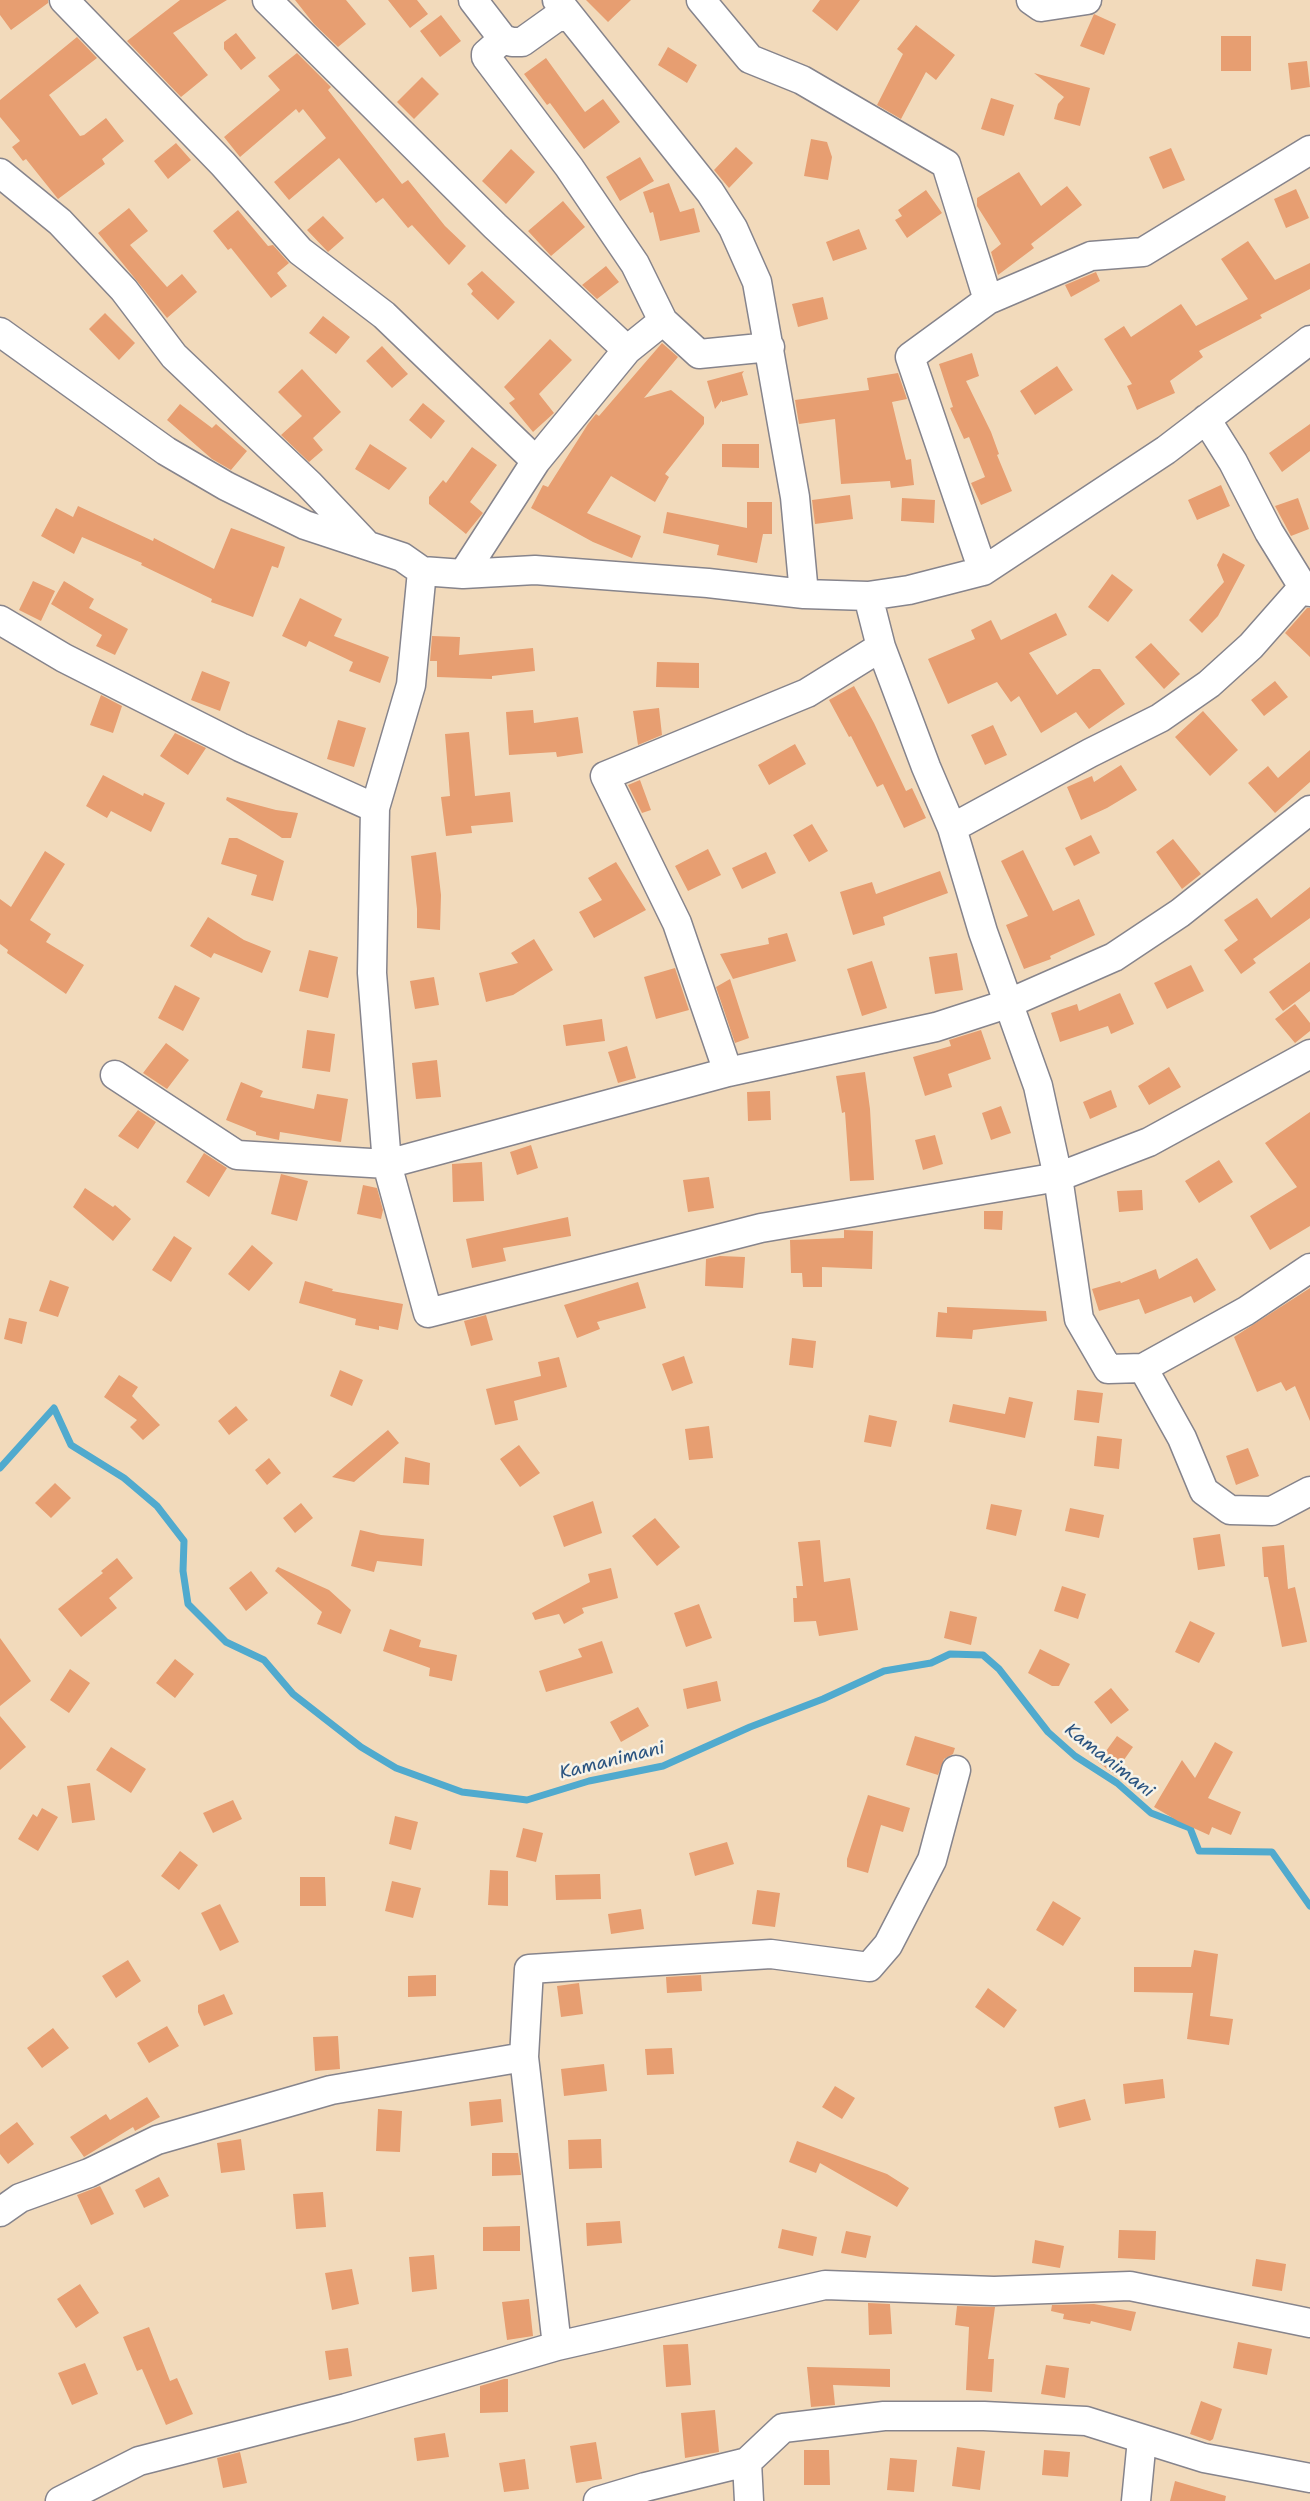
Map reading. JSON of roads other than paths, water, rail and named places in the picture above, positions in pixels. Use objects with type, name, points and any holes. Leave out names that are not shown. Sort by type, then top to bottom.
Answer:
[{"type":"street","points":[[64,0],[223,164],[300,251],[384,315],[536,461]]},
{"type":"street","points":[[267,0],[495,226],[627,350]]},
{"type":"street","points":[[473,0],[503,39],[512,42],[522,42],[557,17],[563,8],[710,192],[733,228],[757,282],[770,347],[795,497],[804,594]]},
{"type":"street","points":[[701,0],[750,59],[802,80],[946,164],[987,300]]},
{"type":"street","points":[[1031,0],[1041,7],[1088,0]]},
{"type":"street","points":[[503,39],[486,54],[486,57],[569,167],[635,264],[663,321],[699,354],[770,347]]},
{"type":"street","points":[[983,572],[910,357],[987,300],[1091,256],[1143,252],[1310,150]]},
{"type":"street","points":[[0,173],[60,222],[124,290],[174,356],[309,484],[365,544]]},
{"type":"street","points":[[463,574],[536,461],[627,350],[663,321]]},
{"type":"street","points":[[0,332],[166,451],[226,486],[305,525],[402,557],[422,571],[463,574],[535,570],[708,583],[804,594],[868,596],[909,590],[983,572],[1166,450],[1310,340]]},
{"type":"street","points":[[952,828],[1160,718],[1209,684],[1251,646],[1306,590],[1269,531],[1233,462],[1206,419]]},
{"type":"street","points":[[422,571],[411,685],[375,808],[372,973],[387,1164],[428,1313],[761,1228],[1058,1177],[1149,1142],[1310,1054]]},
{"type":"street","points":[[868,596],[881,646],[926,767],[952,828],[1007,1004],[1038,1086],[1058,1177],[1079,1319],[1108,1369],[1143,1368],[1246,1311],[1310,1268]]},
{"type":"street","points":[[0,620],[64,657],[240,747],[375,808]]},
{"type":"street","points":[[728,1072],[677,923],[605,776],[807,693],[881,646]]},
{"type":"street","points":[[115,1075],[237,1155],[387,1164],[728,1072],[936,1027],[1007,1004],[1114,957],[1180,913],[1310,810]]},
{"type":"street","points":[[1143,1368],[1182,1438],[1204,1491],[1230,1510],[1272,1511],[1310,1491]]},
{"type":"street","points":[[557,2346],[524,2057],[529,1969],[771,1954],[869,1967],[888,1945],[932,1860],[956,1770]]},
{"type":"street","points":[[0,2212],[20,2198],[89,2172],[157,2140],[331,2090],[524,2057]]},
{"type":"street","points":[[60,2501],[139,2461],[346,2408],[557,2346],[825,2285],[994,2291],[1130,2286],[1310,2323]]},
{"type":"street","points":[[598,2501],[646,2494],[747,2462],[783,2428],[884,2416],[984,2416],[1086,2421],[1204,2458],[1310,2478]]},
{"type":"street","points":[[1136,2501],[1142,2439]]},
{"type":"street","points":[[747,2462],[749,2501]]},
{"type":"waterway","name":"Kamanimani","points":[[0,1468],[54,1408],[71,1445],[124,1478],[157,1506],[184,1541],[183,1571],[188,1604],[226,1642],[264,1660],[293,1694],[361,1747],[396,1768],[462,1792],[527,1800],[589,1781],[663,1766],[884,1671],[931,1663],[950,1654],[983,1655],[999,1669],[1048,1732],[1075,1756],[1117,1783],[1151,1813],[1190,1828],[1199,1851],[1272,1852],[1310,1906]]}]
